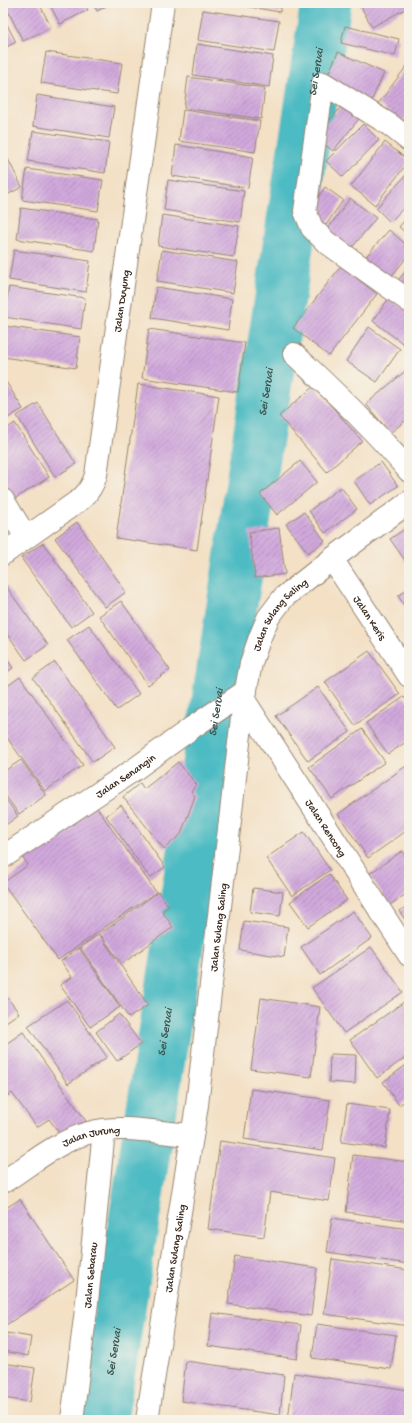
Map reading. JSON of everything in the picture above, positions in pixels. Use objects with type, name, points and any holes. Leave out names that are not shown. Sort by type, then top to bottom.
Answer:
[{"type":"street","name":"Jalan Duyung","points":[[3,554],[88,493],[96,475],[163,3]]},
{"type":"street","points":[[409,140],[390,125],[323,83],[305,210],[312,228],[326,242],[409,301]]},
{"type":"street","points":[[294,354],[388,445],[409,471]]},
{"type":"street","points":[[3,500],[26,537]]},
{"type":"street","name":"Jalan Sulang Saling","points":[[148,1420],[183,1135],[197,1105],[241,697],[251,663],[268,618],[284,597],[332,559],[409,502]]},
{"type":"street","name":"Jalan Keris","points":[[332,559],[409,676]]},
{"type":"street","name":"Jalan Senangin","points":[[3,857],[136,769],[193,727],[241,697]]},
{"type":"street","name":"Jalan Rencong","points":[[241,697],[409,955]]},
{"type":"street","name":"Jalan Jurung","points":[[3,1182],[53,1148],[88,1133],[104,1130],[132,1130],[183,1135]]},
{"type":"street","name":"Jalan Sebarau","points":[[72,1420],[87,1302],[104,1130]]},
{"type":"building","points":[[4,3],[39,3],[51,27],[23,41]]},
{"type":"building","points":[[49,3],[84,3],[88,10],[60,24]]},
{"type":"building","points":[[93,3],[112,3],[97,11]]},
{"type":"building","points":[[226,3],[281,3],[280,12]]},
{"type":"building","points":[[359,3],[409,3],[409,7],[372,27]]},
{"type":"building","points":[[203,10],[279,21],[274,52],[198,40]]},
{"type":"building","points":[[3,17],[16,42],[3,49]]},
{"type":"building","points":[[345,26],[399,39],[395,56],[341,43]]},
{"type":"building","points":[[197,44],[273,56],[269,87],[193,75]]},
{"type":"building","points":[[46,52],[122,63],[117,94],[41,83]]},
{"type":"building","points":[[338,52],[384,73],[371,102],[325,81]]},
{"type":"building","points":[[409,63],[409,113],[402,122],[378,104]]},
{"type":"building","points":[[188,77],[265,88],[261,119],[184,108]]},
{"type":"building","points":[[37,95],[114,107],[109,138],[33,126]]},
{"type":"building","points":[[345,102],[362,115],[333,151],[316,137]]},
{"type":"building","points":[[183,110],[260,121],[255,152],[179,141]]},
{"type":"building","points":[[363,124],[379,140],[343,177],[326,161]]},
{"type":"building","points":[[33,131],[109,142],[105,173],[28,161]]},
{"type":"building","points":[[385,142],[409,161],[375,205],[351,186]]},
{"type":"building","points":[[176,145],[253,157],[248,188],[172,176]]},
{"type":"building","points":[[3,149],[22,187],[3,197]]},
{"type":"building","points":[[27,169],[103,180],[98,211],[22,200]]},
{"type":"building","points":[[409,172],[409,202],[390,222],[376,208]]},
{"type":"building","points":[[168,180],[244,191],[240,222],[164,210]]},
{"type":"building","points":[[325,187],[343,200],[326,225],[308,213]]},
{"type":"building","points":[[350,198],[376,218],[350,250],[326,231]]},
{"type":"building","points":[[21,208],[98,219],[94,251],[17,239]]},
{"type":"building","points":[[162,215],[239,226],[234,257],[158,246]]},
{"type":"building","points":[[409,215],[409,236],[399,227]]},
{"type":"building","points":[[389,230],[409,247],[409,255],[387,281],[362,261]]},
{"type":"building","points":[[14,250],[90,261],[86,292],[9,280]]},
{"type":"building","points":[[162,250],[238,262],[233,293],[157,281]]},
{"type":"building","points":[[341,266],[377,294],[329,356],[293,328]]},
{"type":"building","points":[[409,268],[409,291],[397,281]]},
{"type":"building","points":[[9,287],[85,298],[81,329],[4,317]]},
{"type":"building","points":[[156,287],[232,299],[228,330],[152,318]]},
{"type":"building","points":[[389,298],[409,312],[409,340],[405,345],[373,321]]},
{"type":"building","points":[[4,326],[80,337],[76,368],[3,357]]},
{"type":"building","points":[[369,327],[400,349],[377,382],[346,361]]},
{"type":"building","points":[[149,329],[245,343],[238,392],[142,378]]},
{"type":"building","points":[[409,368],[409,418],[390,433],[366,404]]},
{"type":"building","points":[[3,377],[23,409],[3,421]]},
{"type":"building","points":[[138,384],[219,396],[197,550],[116,538]]},
{"type":"building","points":[[314,386],[362,441],[327,472],[279,416]]},
{"type":"building","points":[[38,403],[76,464],[55,477],[17,416]]},
{"type":"building","points":[[15,423],[49,477],[11,501],[3,489],[3,431]]},
{"type":"building","points":[[300,461],[317,482],[277,515],[260,494]]},
{"type":"building","points":[[381,462],[398,486],[370,505],[354,481]]},
{"type":"building","points":[[341,487],[357,509],[325,533],[309,511]]},
{"type":"building","points":[[304,512],[325,541],[308,553],[286,524]]},
{"type":"building","points":[[77,522],[126,592],[105,607],[55,538]]},
{"type":"building","points":[[409,526],[409,566],[390,539]]},
{"type":"building","points":[[279,528],[285,574],[255,578],[249,532]]},
{"type":"building","points":[[43,543],[92,612],[71,627],[21,558]]},
{"type":"building","points":[[3,582],[48,645],[26,660],[3,628]]},
{"type":"building","points":[[409,588],[409,612],[398,596]]},
{"type":"building","points":[[121,601],[170,670],[148,685],[99,616]]},
{"type":"building","points":[[89,625],[139,694],[117,710],[67,640]]},
{"type":"building","points":[[369,651],[400,694],[355,725],[325,682]]},
{"type":"building","points":[[3,653],[13,668],[3,675]]},
{"type":"building","points":[[55,662],[115,747],[93,762],[33,678]]},
{"type":"building","points":[[20,677],[83,765],[45,791],[3,732],[3,689]]},
{"type":"building","points":[[318,687],[350,732],[308,761],[276,716]]},
{"type":"building","points":[[404,697],[409,703],[409,740],[388,754],[366,723]]},
{"type":"building","points":[[362,729],[385,762],[332,799],[309,767]]},
{"type":"building","points":[[21,760],[46,795],[19,814],[3,792],[3,772]]},
{"type":"building","points":[[178,762],[196,784],[191,792],[195,796],[181,834],[164,849],[123,797],[140,783],[144,789]]},
{"type":"building","points":[[409,764],[409,829],[368,858],[338,814]]},
{"type":"building","points":[[3,795],[18,816],[3,827]]},
{"type":"building","points":[[95,805],[156,892],[58,960],[3,883],[28,865],[22,857]]},
{"type":"building","points":[[121,805],[165,867],[150,878],[106,816]]},
{"type":"building","points":[[304,832],[330,870],[292,896],[266,858]]},
{"type":"building","points":[[402,851],[409,861],[409,892],[390,905],[369,874]]},
{"type":"building","points":[[329,874],[347,900],[308,927],[290,902]]},
{"type":"building","points":[[253,888],[283,892],[280,916],[250,912]]},
{"type":"building","points":[[158,892],[169,906],[162,911],[173,927],[122,964],[100,934]]},
{"type":"building","points":[[409,905],[409,925],[399,911]]},
{"type":"building","points":[[353,911],[372,938],[320,975],[301,947]]},
{"type":"building","points":[[244,921],[288,927],[284,957],[240,950]]},
{"type":"building","points":[[99,934],[148,1005],[129,1018],[80,947]]},
{"type":"building","points":[[371,947],[403,992],[344,1033],[312,988]]},
{"type":"building","points":[[79,948],[120,1007],[90,1027],[60,985],[72,977],[61,961]]},
{"type":"building","points":[[3,992],[19,1013],[3,1024]]},
{"type":"building","points":[[261,998],[320,1007],[311,1077],[251,1069]]},
{"type":"building","points":[[67,1000],[107,1057],[68,1084],[28,1026]]},
{"type":"building","points":[[404,1002],[409,1008],[409,1055],[377,1078],[350,1040]]},
{"type":"building","points":[[119,1014],[141,1044],[117,1061],[96,1032]]},
{"type":"building","points":[[23,1032],[86,1121],[62,1137],[49,1119],[37,1127],[12,1093],[3,1099],[3,1046]]},
{"type":"building","points":[[330,1054],[356,1055],[355,1084],[329,1082]]},
{"type":"building","points":[[409,1063],[409,1098],[399,1105],[383,1082]]},
{"type":"building","points":[[251,1089],[330,1100],[323,1150],[244,1139]]},
{"type":"building","points":[[347,1104],[390,1110],[385,1148],[341,1142]]},
{"type":"building","points":[[220,1141],[335,1158],[329,1201],[270,1192],[264,1237],[208,1229]]},
{"type":"building","points":[[353,1155],[409,1162],[409,1221],[346,1212]]},
{"type":"building","points":[[20,1199],[74,1280],[3,1327],[3,1210]]},
{"type":"building","points":[[332,1218],[409,1229],[409,1264],[327,1252]]},
{"type":"building","points":[[235,1256],[317,1268],[311,1316],[228,1304]]},
{"type":"building","points":[[332,1259],[409,1270],[409,1326],[324,1314]]},
{"type":"building","points":[[212,1313],[301,1325],[297,1359],[208,1346]]},
{"type":"building","points":[[317,1324],[396,1335],[391,1369],[312,1358]]},
{"type":"building","points":[[7,1333],[31,1337],[28,1356],[4,1351]]},
{"type":"building","points":[[186,1361],[284,1375],[280,1415],[181,1401]]},
{"type":"building","points":[[3,1363],[35,1368],[30,1402],[3,1398]]},
{"type":"building","points":[[294,1373],[409,1390],[409,1420],[288,1420]]},
{"type":"waterway","name":"Sei Seruai","points":[[102,1420],[210,746],[326,3]]}]
